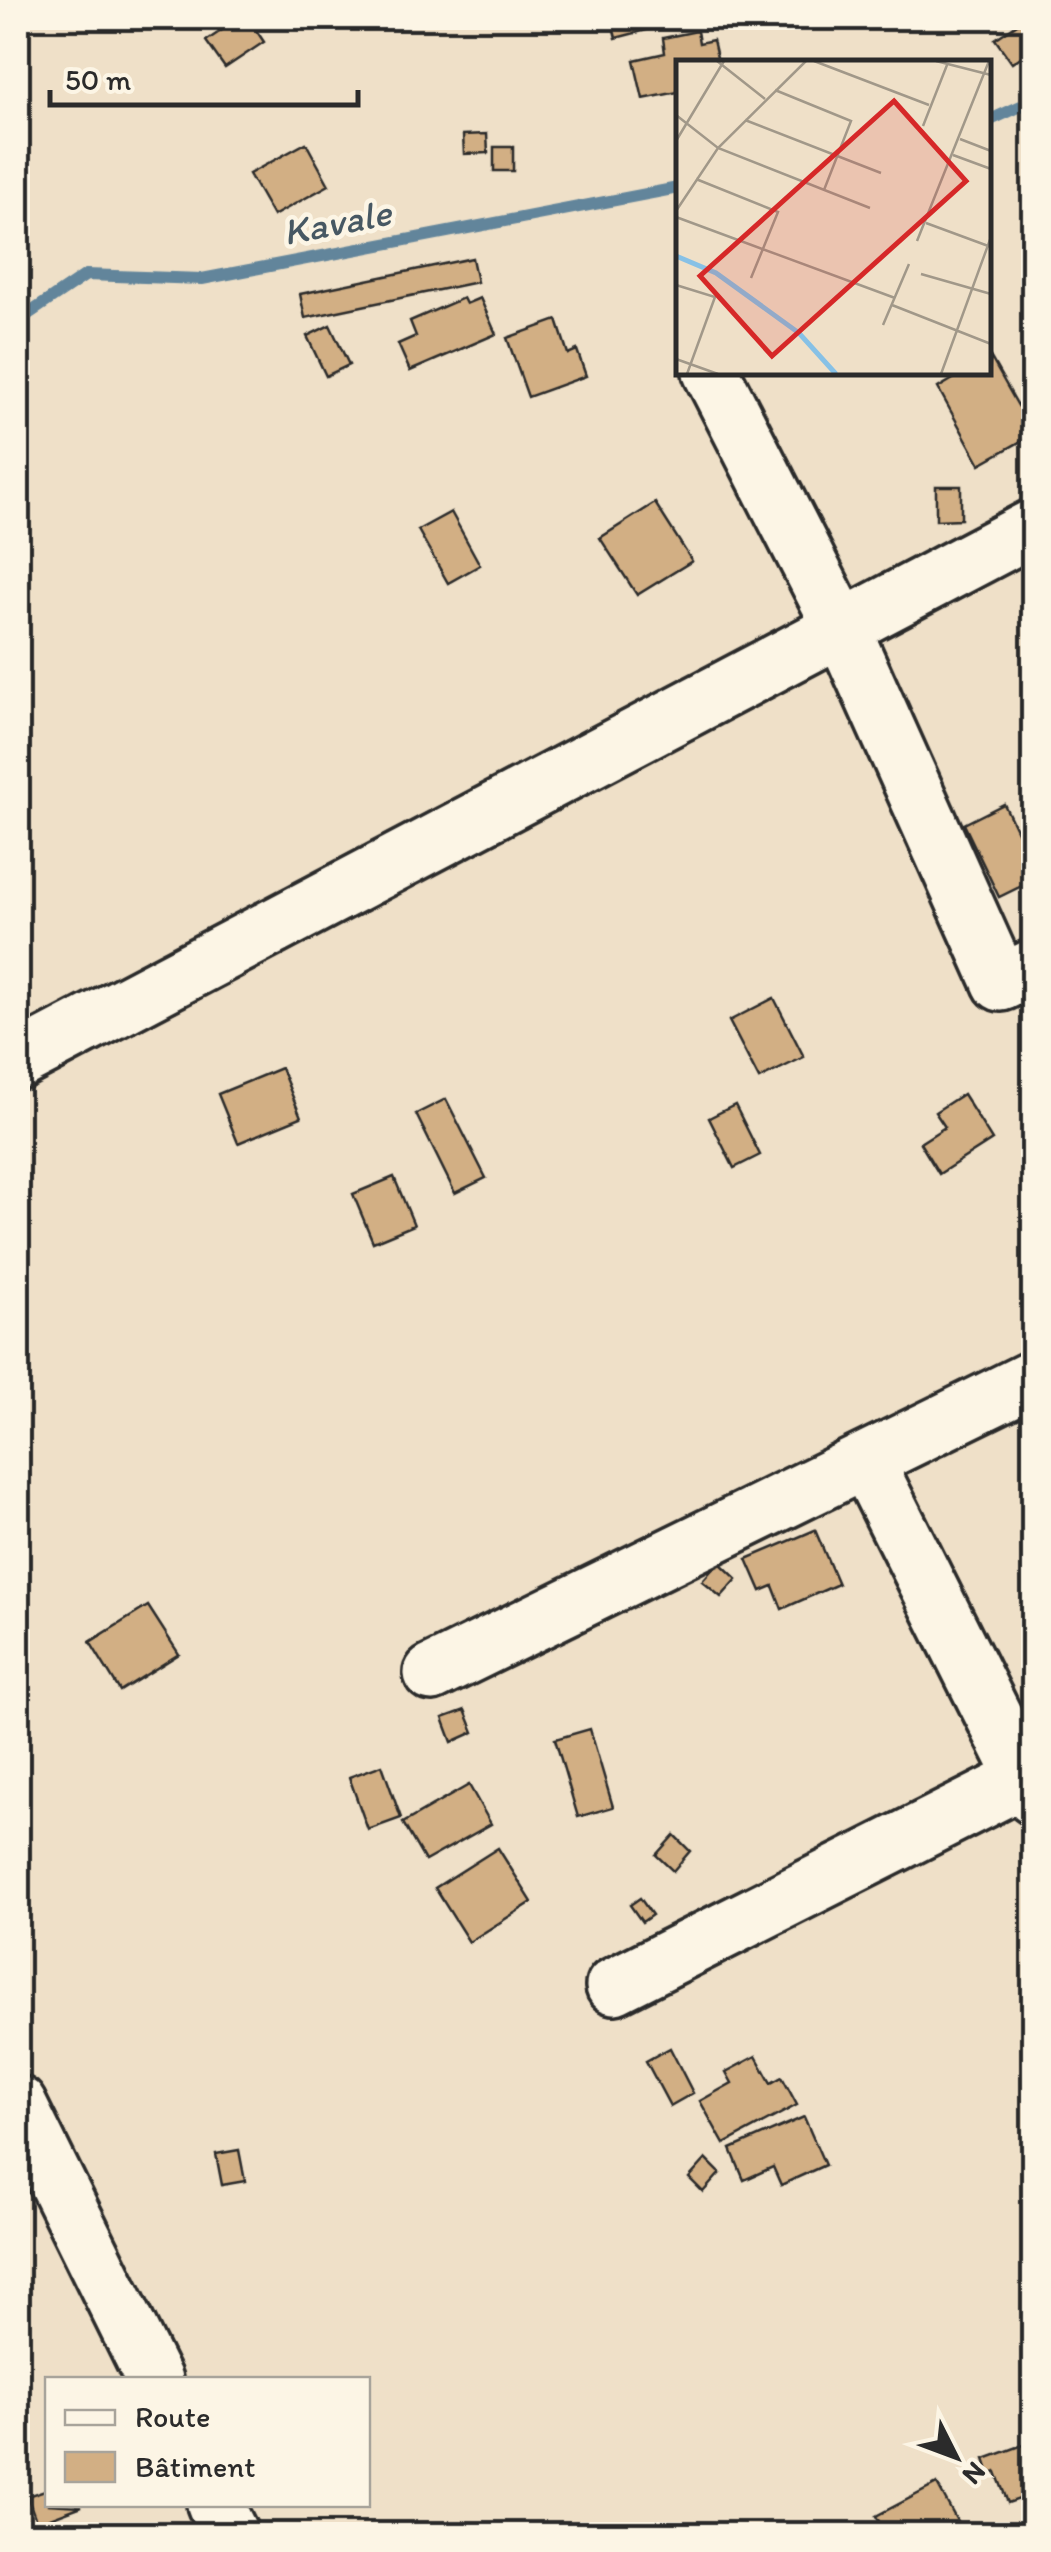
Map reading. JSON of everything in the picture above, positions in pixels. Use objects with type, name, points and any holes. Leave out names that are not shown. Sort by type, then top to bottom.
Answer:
[{"type":"street","points":[[714,375],[842,628],[1001,983],[1034,967]]},
{"type":"street","points":[[18,1060],[1034,528]]},
{"type":"street","points":[[432,1672],[1034,1378]]},
{"type":"street","points":[[614,1986],[1030,1784],[866,1461]]},
{"type":"street","points":[[18,2104],[153,2377]]},
{"type":"street","points":[[216,2507],[230,2534]]},
{"type":"building","points":[[240,18],[248,18],[264,42],[225,68],[206,41]]},
{"type":"building","points":[[611,18],[656,18],[658,27],[616,38]]},
{"type":"building","points":[[1026,18],[1034,18],[1034,48],[1012,63],[995,39]]},
{"type":"building","points":[[697,31],[699,43],[713,40],[718,60],[676,60],[676,92],[643,99],[634,60],[665,53],[663,38]]},
{"type":"building","points":[[487,134],[488,153],[464,154],[463,135]]},
{"type":"building","points":[[306,143],[329,185],[273,216],[249,174]]},
{"type":"building","points":[[494,147],[513,147],[513,171],[494,171]]},
{"type":"building","points":[[472,258],[477,282],[305,318],[300,294]]},
{"type":"building","points":[[463,298],[466,304],[480,298],[496,334],[410,371],[398,344],[416,336],[410,321]]},
{"type":"building","points":[[557,320],[568,354],[577,350],[586,376],[528,397],[507,338]]},
{"type":"building","points":[[330,325],[349,365],[326,376],[307,336]]},
{"type":"building","points":[[991,358],[1034,434],[980,464],[938,388],[960,375],[991,375]]},
{"type":"building","points":[[936,486],[961,486],[961,519],[936,520]]},
{"type":"building","points":[[655,503],[692,561],[637,595],[600,538]]},
{"type":"building","points":[[451,512],[480,565],[448,583],[418,530]]},
{"type":"building","points":[[1004,804],[1034,867],[1034,880],[999,897],[964,824]]},
{"type":"building","points":[[774,998],[804,1057],[759,1079],[729,1021]]},
{"type":"building","points":[[281,1068],[301,1117],[238,1143],[218,1094]]},
{"type":"building","points":[[963,1094],[992,1140],[939,1174],[920,1143],[945,1127],[935,1112]]},
{"type":"building","points":[[446,1099],[486,1178],[455,1193],[416,1114]]},
{"type":"building","points":[[735,1105],[760,1155],[734,1168],[709,1118]]},
{"type":"building","points":[[394,1177],[414,1225],[373,1242],[353,1194]]},
{"type":"building","points":[[815,1530],[838,1584],[782,1609],[773,1586],[761,1591],[747,1559]]},
{"type":"building","points":[[719,1562],[737,1579],[721,1597],[702,1581]]},
{"type":"building","points":[[148,1606],[179,1654],[120,1691],[90,1642]]},
{"type":"building","points":[[465,1710],[474,1732],[452,1742],[443,1718]]},
{"type":"building","points":[[590,1729],[613,1807],[578,1817],[555,1739]]},
{"type":"building","points":[[382,1765],[401,1818],[368,1830],[349,1777]]},
{"type":"building","points":[[469,1785],[491,1824],[425,1861],[403,1823]]},
{"type":"building","points":[[674,1835],[690,1851],[673,1871],[656,1855]]},
{"type":"building","points":[[498,1848],[532,1902],[469,1942],[435,1888]]},
{"type":"building","points":[[640,1898],[652,1915],[642,1922],[630,1905]]},
{"type":"building","points":[[670,2048],[693,2093],[670,2106],[646,2061]]},
{"type":"building","points":[[756,2056],[771,2083],[782,2077],[797,2105],[724,2144],[700,2101],[732,2083],[726,2072]]},
{"type":"building","points":[[804,2117],[825,2165],[781,2185],[773,2167],[744,2180],[731,2149]]},
{"type":"building","points":[[239,2150],[245,2181],[222,2185],[216,2154]]},
{"type":"building","points":[[706,2159],[720,2173],[703,2192],[689,2178]]},
{"type":"building","points":[[1034,2441],[1034,2494],[1008,2503],[996,2472],[990,2474],[985,2459]]},
{"type":"building","points":[[937,2484],[964,2534],[886,2534],[876,2516]]},
{"type":"building","points":[[45,2490],[45,2507],[79,2507],[37,2523],[27,2496]]},
{"type":"waterway","name":"Kavale","points":[[991,120],[1034,100]]},
{"type":"waterway","name":"Kavale","points":[[18,321],[86,275],[202,279],[676,188]]}]
